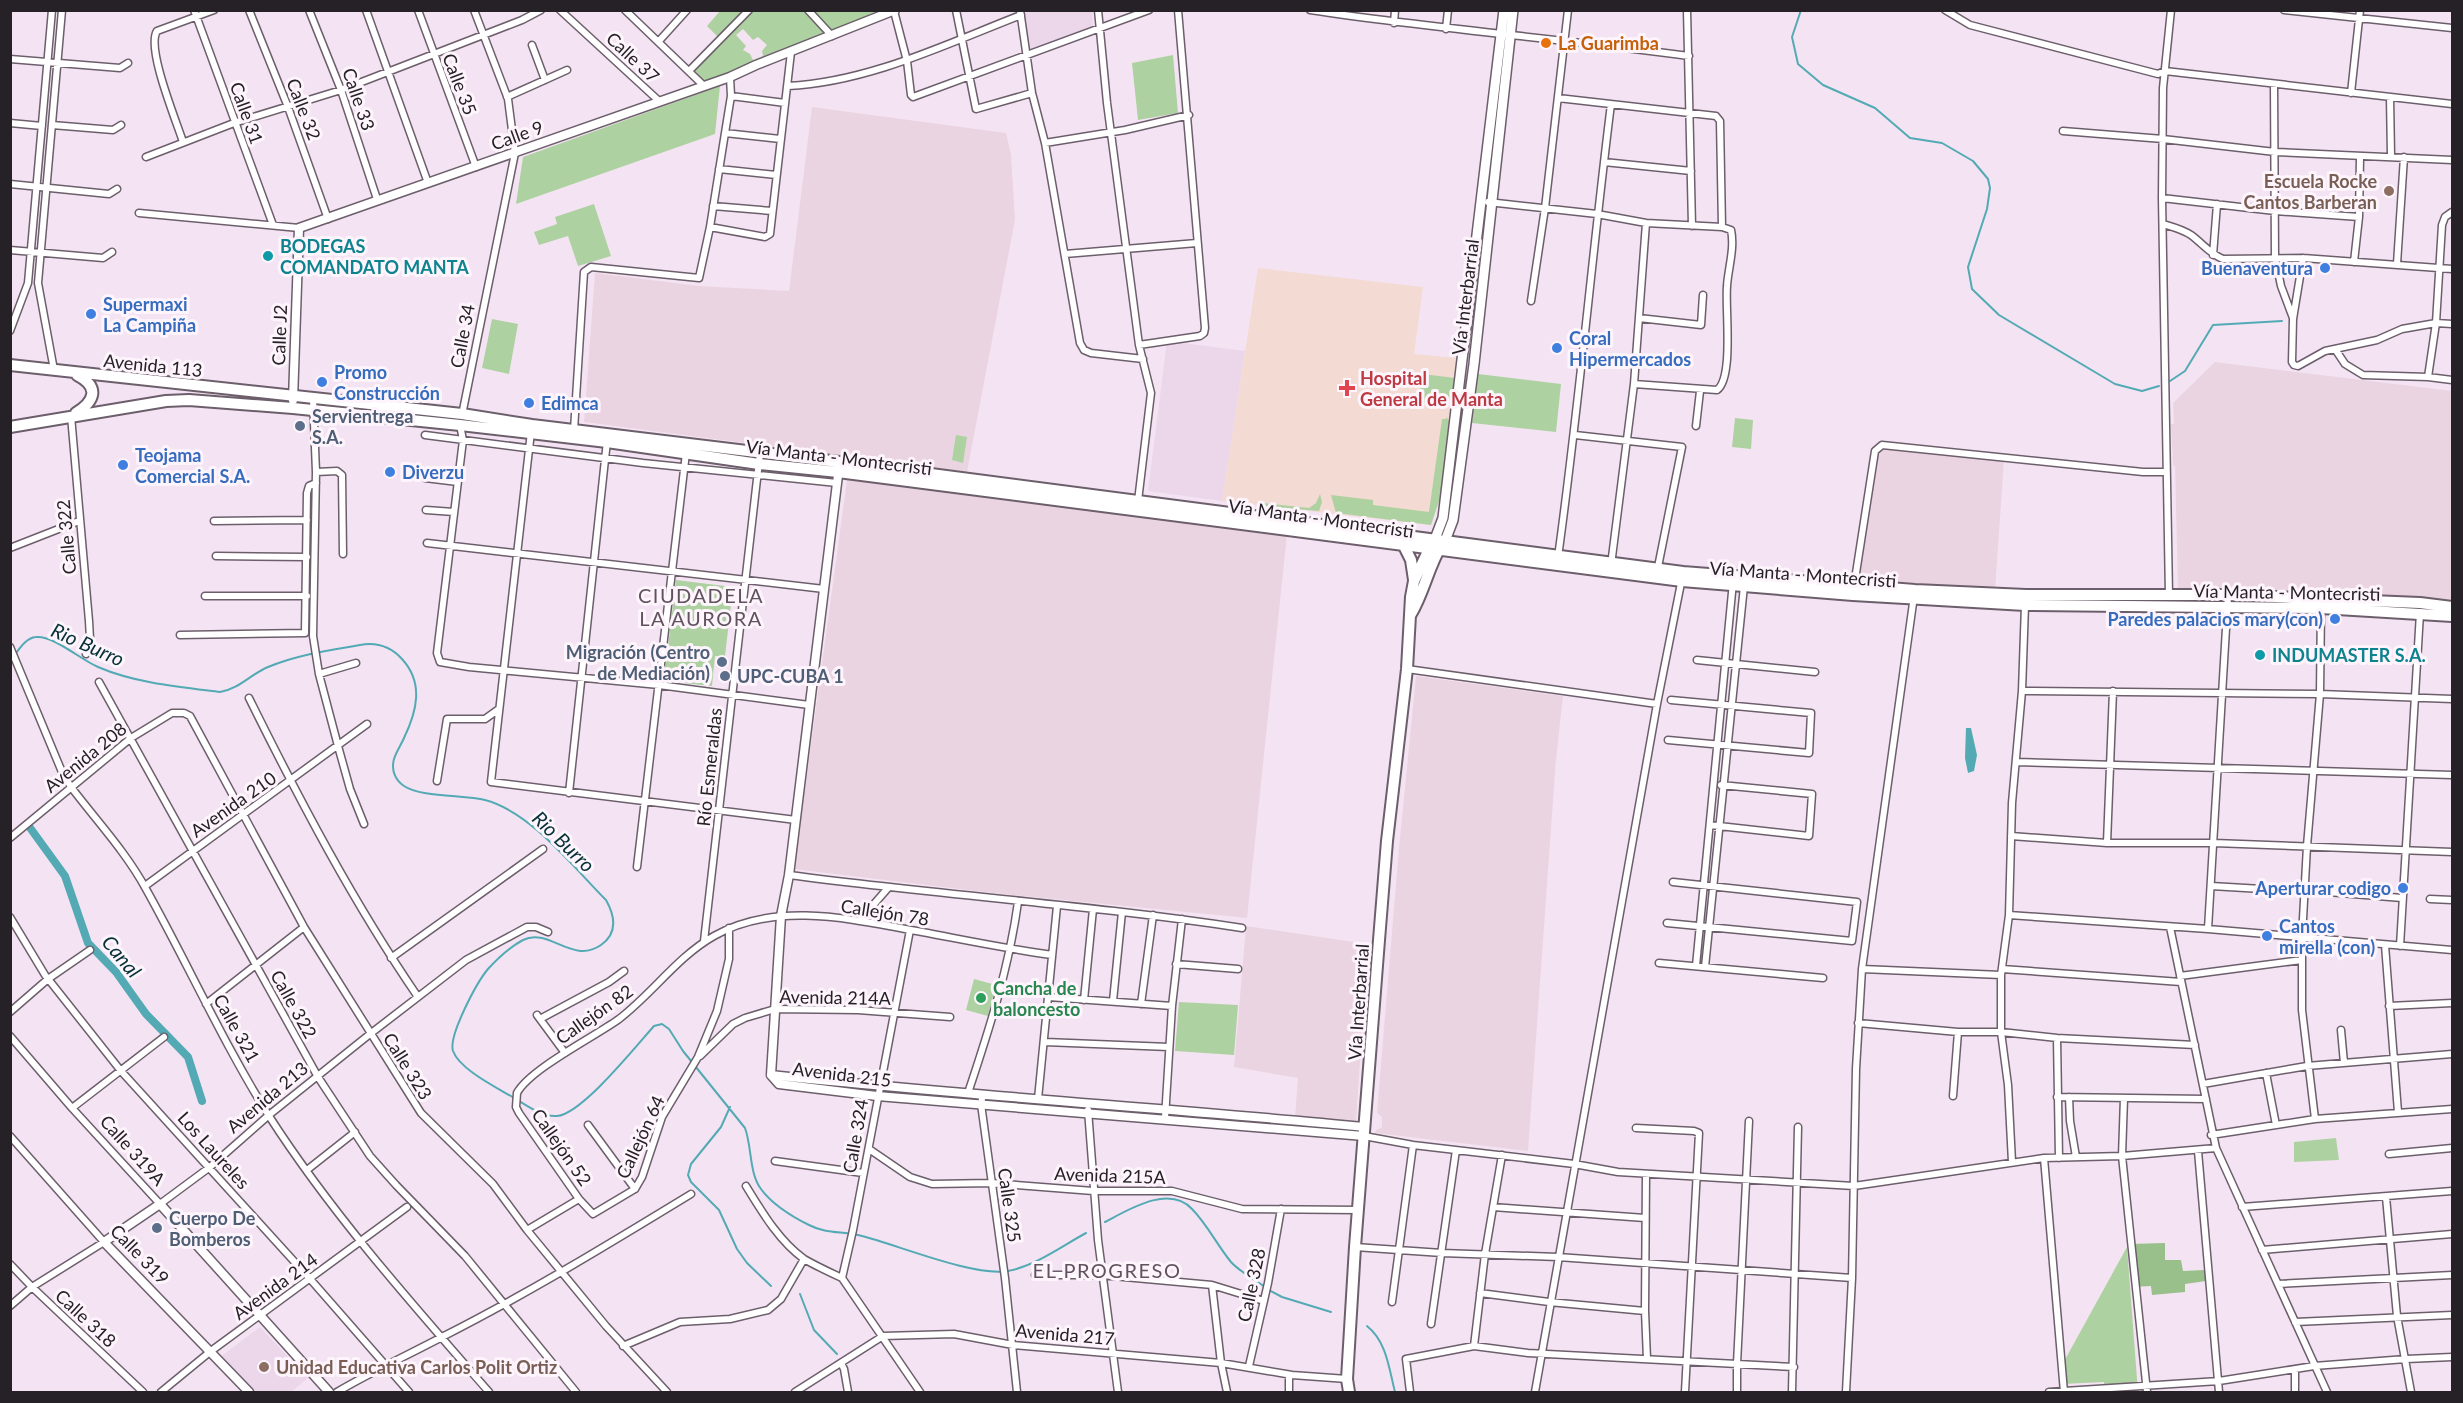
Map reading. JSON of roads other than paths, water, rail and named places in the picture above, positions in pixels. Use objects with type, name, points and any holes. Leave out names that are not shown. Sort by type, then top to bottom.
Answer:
[{"type":"main road","name":"Vía Interbarrial","points":[[1504,10],[1506,35]]},
{"type":"main road","name":"Vía Interbarrial","points":[[1411,615],[1437,545],[1443,518],[1482,201],[1497,113],[1506,35],[1513,10]]},
{"type":"main road","name":"Vía Interbarrial","points":[[1349,1392],[1347,1379],[1355,1247],[1387,841],[1407,669],[1414,581],[1453,520],[1492,202],[1497,113]]},
{"type":"main road","name":"Avenida 113","points":[[10,365],[74,374],[293,396]]},
{"type":"main road","points":[[70,416],[87,406],[93,396],[88,382],[74,374]]},
{"type":"main road","name":"Vía Manta - Montecristi","points":[[293,396],[461,420],[1657,574],[1915,595],[2026,600],[2169,600],[2452,607]]},
{"type":"main road","name":"Vía Manta - Montecristi","points":[[10,427],[166,401],[189,400],[461,420]]},
{"type":"main road","name":"Vía Manta - Montecristi","points":[[1137,506],[1404,546],[1437,545]]},
{"type":"main road","points":[[1404,546],[1411,560],[1414,581]]},
{"type":"main road","name":"Vía Manta - Montecristi","points":[[2420,608],[2452,616]]},
{"type":"street","points":[[10,331],[25,290],[30,252],[51,10]]},
{"type":"street","points":[[54,370],[40,291],[40,252],[62,10]]},
{"type":"street","points":[[183,142],[155,57],[153,38],[157,31],[195,14],[214,10]]},
{"type":"street","name":"Calle 32","points":[[249,10],[288,107],[328,219]]},
{"type":"street","name":"Calle 33","points":[[309,10],[341,90],[377,200]]},
{"type":"street","points":[[366,10],[428,183]]},
{"type":"street","name":"Calle 35","points":[[418,10],[476,167]]},
{"type":"street","name":"Calle 34","points":[[461,420],[514,153],[507,97],[474,10]]},
{"type":"street","points":[[146,157],[234,123],[341,90],[387,70],[522,20],[541,10]]},
{"type":"street","name":"Calle 37","points":[[560,10],[659,101]]},
{"type":"street","points":[[659,41],[687,10]]},
{"type":"street","points":[[688,71],[749,10]]},
{"type":"street","points":[[873,20],[880,10]]},
{"type":"street","points":[[956,10],[976,109],[1032,93]]},
{"type":"street","points":[[1098,10],[1110,132],[1139,345],[1151,393],[1137,506]]},
{"type":"street","points":[[894,11],[907,61],[913,97],[1149,10]]},
{"type":"street","points":[[1139,345],[1200,336],[1204,333],[1189,115],[1178,10]]},
{"type":"street","points":[[1310,10],[1394,23],[1565,39],[1689,56]]},
{"type":"street","points":[[1394,23],[1395,10]]},
{"type":"street","points":[[1446,29],[1448,10]]},
{"type":"street","points":[[1531,301],[1545,208],[1568,10]]},
{"type":"street","points":[[1687,10],[1692,226]]},
{"type":"street","points":[[1945,10],[1970,25],[2158,74],[2165,72],[2452,104]]},
{"type":"street","points":[[2169,600],[2162,198],[2165,72],[2171,10]]},
{"type":"street","points":[[2284,10],[2452,28]]},
{"type":"street","points":[[2351,93],[2360,10]]},
{"type":"street","points":[[626,11],[704,86]]},
{"type":"street","points":[[808,11],[832,36]]},
{"type":"street","name":"Calle 9","points":[[139,213],[299,228],[730,77],[894,11]]},
{"type":"street","points":[[788,86],[816,84],[907,61],[1021,13],[1032,93],[1045,144],[1080,343],[1084,350],[1090,353],[1143,359]]},
{"type":"street","name":"Calle 31","points":[[195,14],[273,225]]},
{"type":"street","points":[[532,45],[545,80]]},
{"type":"street","points":[[710,227],[765,237],[770,234],[791,52]]},
{"type":"street","points":[[10,58],[120,68],[128,63]]},
{"type":"street","points":[[507,97],[567,70]]},
{"type":"street","points":[[573,434],[584,272],[591,267],[699,278],[710,227],[731,96],[730,77]]},
{"type":"street","points":[[2274,84],[2275,257],[2281,286],[2293,319]]},
{"type":"street","points":[[731,96],[785,103]]},
{"type":"street","points":[[2390,97],[2391,156]]},
{"type":"street","points":[[1558,98],[1690,114],[1711,114],[1720,121],[1722,227]]},
{"type":"street","points":[[1557,560],[1575,435],[1611,104]]},
{"type":"street","points":[[1045,144],[1189,115]]},
{"type":"street","points":[[10,123],[42,126]]},
{"type":"street","points":[[52,125],[113,130],[121,125]]},
{"type":"street","points":[[2063,131],[2163,139],[2275,152],[2452,160]]},
{"type":"street","points":[[725,133],[780,139]]},
{"type":"street","points":[[2355,262],[2359,217],[2360,157]]},
{"type":"street","points":[[2397,264],[2404,157]]},
{"type":"street","points":[[1604,162],[1691,171]]},
{"type":"street","points":[[719,168],[776,175]]},
{"type":"street","points":[[10,184],[109,194],[117,189]]},
{"type":"street","points":[[2162,198],[2275,211],[2359,217]]},
{"type":"street","points":[[1482,201],[1598,214],[1646,223],[1729,228],[1732,234],[1726,288],[1729,317],[1725,381],[1717,390],[1700,391],[1634,384]]},
{"type":"street","points":[[2213,255],[2217,204]]},
{"type":"street","points":[[713,206],[772,211]]},
{"type":"street","points":[[2428,377],[2436,323],[2442,225],[2445,217],[2452,212]]},
{"type":"street","points":[[1611,567],[1634,384],[1646,223]]},
{"type":"street","points":[[2163,224],[2180,229],[2192,236],[2213,255],[2223,259],[2303,258],[2452,269]]},
{"type":"street","name":"Calle J2","points":[[293,408],[299,228]]},
{"type":"street","points":[[1065,254],[1197,243]]},
{"type":"street","points":[[10,250],[103,258],[112,252]]},
{"type":"street","points":[[2303,258],[2293,319],[2292,362],[2294,365],[2298,366],[2325,351],[2377,340],[2402,329],[2436,323],[2452,324]]},
{"type":"street","points":[[25,290],[40,291]]},
{"type":"street","points":[[1639,318],[1701,324],[1702,295]]},
{"type":"street","points":[[2335,349],[2345,364],[2363,375],[2452,380]]},
{"type":"street","points":[[1696,426],[1700,391]]},
{"type":"street","points":[[313,398],[316,472],[313,636],[319,674],[338,746],[350,789],[364,824]]},
{"type":"street","points":[[1456,411],[1467,412]]},
{"type":"street","name":"Calle 322","points":[[70,416],[89,621],[90,639],[86,654]]},
{"type":"street","points":[[461,420],[463,440],[438,659],[446,664],[659,685],[809,705]]},
{"type":"street","points":[[532,429],[491,782],[796,820]]},
{"type":"street","points":[[425,435],[759,476],[837,483]]},
{"type":"street","points":[[1575,435],[1682,447],[1657,574]]},
{"type":"street","points":[[569,793],[607,437]]},
{"type":"street","points":[[1853,590],[1875,451],[1882,445],[2143,472],[2166,472]]},
{"type":"street","points":[[637,867],[686,448]]},
{"type":"street","name":"Río Esmeraldas","points":[[704,941],[760,458]]},
{"type":"street","points":[[771,1075],[781,916],[789,875],[839,467]]},
{"type":"street","points":[[316,472],[337,471],[342,475],[343,554]]},
{"type":"street","points":[[425,478],[458,482]]},
{"type":"street","points":[[180,635],[303,634],[306,630],[307,596],[307,493],[309,486],[316,483]]},
{"type":"street","points":[[426,510],[454,512]]},
{"type":"street","points":[[214,521],[307,520]]},
{"type":"street","points":[[10,548],[80,521]]},
{"type":"street","points":[[427,543],[824,590]]},
{"type":"street","points":[[216,556],[307,557]]},
{"type":"street","points":[[1534,1392],[1683,576]]},
{"type":"street","points":[[1696,966],[1725,663],[1729,628],[1739,581]]},
{"type":"street","points":[[1705,967],[1736,664],[1739,581]]},
{"type":"street","points":[[1846,1392],[1852,1278],[1858,1023],[1862,969],[1915,595]]},
{"type":"street","points":[[205,596],[307,596]]},
{"type":"street","points":[[2012,1162],[2008,1085],[2001,1032],[2002,972],[2009,915],[2011,836],[2026,600]]},
{"type":"street","points":[[2208,929],[2228,601]]},
{"type":"street","points":[[2315,1119],[2302,1010],[2302,937],[2320,694],[2321,603]]},
{"type":"street","points":[[2400,946],[2420,608]]},
{"type":"street","points":[[1729,628],[1739,629]]},
{"type":"street","name":"Calle 321","points":[[10,647],[54,753],[71,787],[145,886],[206,1004],[269,1115],[307,1170],[362,1241],[441,1338],[489,1392]]},
{"type":"street","points":[[1697,660],[1815,672]]},
{"type":"street","points":[[319,674],[356,663]]},
{"type":"street","points":[[1407,669],[1658,704]]},
{"type":"street","name":"Calle 322","points":[[99,682],[318,1077],[386,1175],[465,1256],[576,1392]]},
{"type":"street","points":[[2022,691],[2320,694],[2452,699]]},
{"type":"street","points":[[2107,843],[2113,691]]},
{"type":"street","points":[[249,698],[290,782],[358,906],[418,997]]},
{"type":"street","points":[[1668,740],[1809,753],[1811,713],[1671,700]]},
{"type":"street","points":[[436,781],[447,719],[485,719],[500,709]]},
{"type":"street","name":"Avenida 208","points":[[10,838],[131,738],[166,715],[184,713]]},
{"type":"street","name":"Calle 323","points":[[184,713],[195,722],[304,927],[421,1113],[493,1184],[527,1230],[623,1346],[667,1392]]},
{"type":"street","name":"Avenida 210","points":[[145,886],[367,724]]},
{"type":"street","points":[[2016,762],[2218,766],[2314,772],[2452,775]]},
{"type":"street","points":[[1710,825],[1809,836],[1812,794],[1714,784]]},
{"type":"street","points":[[2011,836],[2107,843],[2214,843],[2452,852]]},
{"type":"street","points":[[391,958],[543,849]]},
{"type":"street","points":[[789,875],[888,888],[1153,915],[1242,928]]},
{"type":"street","points":[[1667,923],[1852,940],[1857,902],[1673,882]]},
{"type":"street","points":[[2211,886],[2279,890]]},
{"type":"street","points":[[861,919],[888,888]]},
{"type":"street","points":[[2328,892],[2402,898]]},
{"type":"street","points":[[2430,899],[2452,900]]},
{"type":"street","points":[[968,1093],[1002,990],[1018,902]]},
{"type":"street","points":[[1038,1098],[1057,906]]},
{"type":"street","points":[[1084,999],[1093,909]]},
{"type":"street","points":[[1113,1001],[1122,912]]},
{"type":"street","points":[[1141,1004],[1153,915]]},
{"type":"street","points":[[2009,915],[2452,950]]},
{"type":"street","name":"Callejón 78","points":[[686,954],[704,941],[729,928],[744,922],[781,916],[861,919],[1052,955]]},
{"type":"street","name":"Los Laureles","points":[[10,917],[48,979],[121,1071],[210,1167],[409,1392]]},
{"type":"street","points":[[1165,1118],[1172,1006],[1182,919]]},
{"type":"street","points":[[206,1004],[304,927]]},
{"type":"street","name":"Avenida 213","points":[[10,1306],[32,1287],[104,1242],[210,1167],[269,1115],[466,960],[527,927],[536,927],[548,932]]},
{"type":"street","points":[[2170,927],[2206,1099],[2211,1135],[2327,1392]]},
{"type":"street","points":[[698,1057],[723,991],[729,959],[729,928]]},
{"type":"street","name":"Calle 324","points":[[842,1278],[910,930]]},
{"type":"street","points":[[2385,945],[2398,1112]]},
{"type":"street","points":[[10,1012],[48,979],[90,950]]},
{"type":"street","name":"Callejón 82","points":[[517,1093],[530,1079],[565,1053],[636,1005],[686,954]]},
{"type":"street","points":[[1862,969],[2181,979],[2302,960]]},
{"type":"street","points":[[1659,963],[1823,978]]},
{"type":"street","points":[[1176,964],[1238,969]]},
{"type":"street","points":[[565,1053],[539,1017],[609,982],[624,971]]},
{"type":"street","points":[[1049,997],[1172,1006]]},
{"type":"street","points":[[2389,1005],[2452,1003]]},
{"type":"street","name":"Avenida 214A","points":[[698,1057],[733,1024],[775,1009],[858,1010],[950,1017]]},
{"type":"street","points":[[1858,1023],[1958,1032],[2001,1032],[2057,1038],[2195,1046]]},
{"type":"street","points":[[2341,1030],[2344,1063]]},
{"type":"street","points":[[1953,1096],[1958,1032]]},
{"type":"street","name":"Calle 319A","points":[[10,1036],[72,1108],[330,1392]]},
{"type":"street","points":[[72,1108],[164,1037]]},
{"type":"street","points":[[2057,1038],[2059,1158]]},
{"type":"street","points":[[1045,1042],[1169,1047]]},
{"type":"street","points":[[2203,1084],[2307,1066],[2452,1054]]},
{"type":"street","name":"Callejón 64","points":[[593,1214],[635,1189],[642,1177],[662,1117],[698,1057]]},
{"type":"street","points":[[2266,1073],[2276,1125]]},
{"type":"street","name":"Avenida 215","points":[[771,1075],[879,1086],[1166,1108],[1364,1131]]},
{"type":"street","name":"Avenida 215","points":[[771,1075],[779,1083],[877,1096],[1088,1113],[1364,1131]]},
{"type":"street","name":"Callejón 52","points":[[517,1093],[516,1107],[579,1199],[593,1214]]},
{"type":"street","name":"Calle 325","points":[[983,1094],[981,1104],[1005,1278],[1017,1392]]},
{"type":"street","points":[[2057,1097],[2206,1099]]},
{"type":"street","points":[[2069,1097],[2076,1157]]},
{"type":"street","points":[[2124,1098],[2122,1156],[2146,1389]]},
{"type":"street","points":[[1088,1102],[1093,1191],[1118,1392]]},
{"type":"street","points":[[2211,1135],[2315,1119],[2452,1109]]},
{"type":"street","points":[[1737,1392],[1749,1121]]},
{"type":"street","points":[[588,1125],[635,1189]]},
{"type":"street","points":[[1792,1392],[1798,1127]]},
{"type":"street","points":[[1636,1128],[1697,1132],[1699,1144],[1685,1392]]},
{"type":"street","points":[[1364,1131],[1413,1145],[1574,1164],[1618,1172],[1854,1186],[2044,1158],[2122,1156],[2216,1148]]},
{"type":"street","points":[[307,1170],[355,1132]]},
{"type":"street","name":"Calle 319","points":[[10,1136],[13,1144],[104,1242],[249,1392]]},
{"type":"street","points":[[1392,1302],[1413,1145]]},
{"type":"street","points":[[2389,1154],[2452,1148]]},
{"type":"street","name":"Avenida 215A","points":[[869,1149],[910,1177],[932,1184],[991,1183],[1093,1191],[1172,1191],[1242,1209],[1359,1210]]},
{"type":"street","points":[[1431,1324],[1456,1150]]},
{"type":"street","points":[[2198,1151],[2219,1392]]},
{"type":"street","points":[[1474,1346],[1485,1254],[1502,1155]]},
{"type":"street","points":[[2044,1158],[2064,1392]]},
{"type":"street","points":[[775,1161],[863,1173]]},
{"type":"street","points":[[1646,1174],[1644,1263],[1647,1359]]},
{"type":"street","points":[[747,1186],[764,1215],[787,1244],[804,1259],[842,1278],[920,1392]]},
{"type":"street","points":[[2242,1207],[2452,1191]]},
{"type":"street","points":[[337,1392],[562,1272],[691,1194]]},
{"type":"street","points":[[2386,1197],[2392,1278],[2411,1392]]},
{"type":"street","points":[[527,1230],[579,1199]]},
{"type":"street","name":"Avenida 214","points":[[161,1392],[211,1351],[311,1280],[407,1207]]},
{"type":"street","points":[[1493,1207],[1645,1218]]},
{"type":"street","name":"Calle 328","points":[[1249,1366],[1268,1283],[1281,1209]]},
{"type":"street","points":[[2262,1250],[2452,1234]]},
{"type":"street","points":[[1355,1247],[1558,1257],[1852,1278]]},
{"type":"street","points":[[623,1346],[680,1322],[730,1319],[768,1310],[781,1299],[804,1259]]},
{"type":"street","name":"Calle 318","points":[[10,1264],[143,1392]]},
{"type":"street","points":[[1035,1275],[1102,1275],[1212,1285],[1264,1300]]},
{"type":"street","points":[[2278,1284],[2452,1275]]},
{"type":"street","points":[[1212,1285],[1221,1364],[1227,1392]]},
{"type":"street","points":[[1480,1293],[1645,1311]]},
{"type":"street","points":[[2295,1322],[2452,1314]]},
{"type":"street","name":"Avenida 217","points":[[883,1336],[954,1334],[1013,1345],[1249,1366],[1289,1375],[1347,1379]]},
{"type":"street","points":[[795,1392],[883,1336]]},
{"type":"street","points":[[1410,1392],[1406,1359],[1474,1346],[1540,1353],[1794,1367]]},
{"type":"street","points":[[2049,1392],[2146,1389],[2295,1371],[2314,1366],[2452,1357]]},
{"type":"street","points":[[841,1363],[848,1392]]},
{"type":"street","points":[[2295,1371],[2295,1392]]},
{"type":"street","points":[[1289,1375],[1289,1392]]},
{"type":"water","points":[[1966,728],[1971,728],[1977,755],[1974,771],[1968,773],[1965,758]]},
{"type":"waterway","points":[[1801,10],[1792,37],[1798,64],[1823,85],[1875,108],[1910,138],[1942,143],[1973,161],[1988,179],[1990,188],[1987,209],[1968,267],[1972,289],[1999,315],[2115,384],[2142,391],[2159,386]]},
{"type":"waterway","points":[[2170,381],[2185,371],[2213,325],[2282,321]]},
{"type":"waterway","name":"Rio Burro","points":[[10,661],[28,640],[43,637],[91,664],[127,677],[157,684],[220,692],[233,688],[268,667],[313,653],[372,644],[398,655],[409,668],[416,687],[415,707],[409,728],[393,763],[393,771],[398,781],[411,790],[420,792],[485,800],[502,806],[519,816],[550,842],[606,900],[613,918],[610,935],[601,945],[590,950],[570,949],[542,938],[533,937],[523,940],[504,953],[488,969],[477,985],[459,1022],[453,1051],[471,1072],[514,1098]]},
{"type":"waterway","name":"Canal","points":[[28,825],[65,876],[88,943],[116,972],[146,1014],[188,1057],[202,1101]]},
{"type":"waterway","points":[[519,1101],[547,1115],[557,1116],[568,1112],[594,1092],[654,1026],[662,1024],[669,1029],[683,1051],[745,1128],[754,1175],[761,1189],[783,1210],[809,1225],[822,1230],[855,1234],[956,1265],[993,1272],[1008,1271],[1028,1265],[1086,1233]]},
{"type":"waterway","points":[[730,1107],[721,1127],[691,1164],[688,1175],[691,1182],[719,1210],[737,1249],[747,1263],[771,1286]]},
{"type":"waterway","points":[[1105,1222],[1148,1202],[1160,1199],[1183,1202],[1197,1215],[1231,1262],[1265,1287]]},
{"type":"waterway","points":[[1269,1290],[1282,1297],[1331,1312]]},
{"type":"waterway","points":[[800,1294],[814,1330],[837,1354]]},
{"type":"waterway","points":[[1367,1326],[1374,1332],[1383,1348],[1395,1392]]},
{"type":"place","name":"La Guarimba","points":[[1546,43]]},
{"type":"place","name":"Escuela Rocke Cantos Barberan","points":[[2389,191]]},
{"type":"place","name":"BODEGAS COMANDATO MANTA","points":[[268,256]]},
{"type":"place","name":"Buenaventura","points":[[2325,268]]},
{"type":"place","name":"Supermaxi La Campiña","points":[[91,314]]},
{"type":"place","name":"Coral Hipermercados","points":[[1557,348]]},
{"type":"place","name":"Promo Construcción","points":[[322,382]]},
{"type":"place","name":"Hospital General de Manta","points":[[1347,388]]},
{"type":"place","name":"Edimca","points":[[529,403]]},
{"type":"place","name":"Servientrega S.A.","points":[[300,426]]},
{"type":"place","name":"Teojama Comercial S.A.","points":[[123,465]]},
{"type":"place","name":"Diverzu","points":[[390,472]]},
{"type":"place","name":"Paredes palacios mary(con)","points":[[2335,619]]},
{"type":"place","name":"INDUMASTER S.A.","points":[[2260,655]]},
{"type":"place","name":"Migración (Centro de Mediación)","points":[[722,662]]},
{"type":"place","name":"UPC-CUBA 1","points":[[725,676]]},
{"type":"place","name":"Aperturar codigo","points":[[2403,888]]},
{"type":"place","name":"Cantos mirella (con)","points":[[2267,936]]},
{"type":"place","name":"Cancha de baloncesto","points":[[981,998]]},
{"type":"place","name":"Cuerpo De Bomberos","points":[[157,1228]]},
{"type":"place","name":"Unidad Educativa Carlos Polit Ortiz","points":[[264,1367]]},
{"type":"district","name":"CIUDADELA LA AURORA","points":[[701,606]]},
{"type":"district","name":"EL PROGRESO","points":[[1107,1270]]}]
